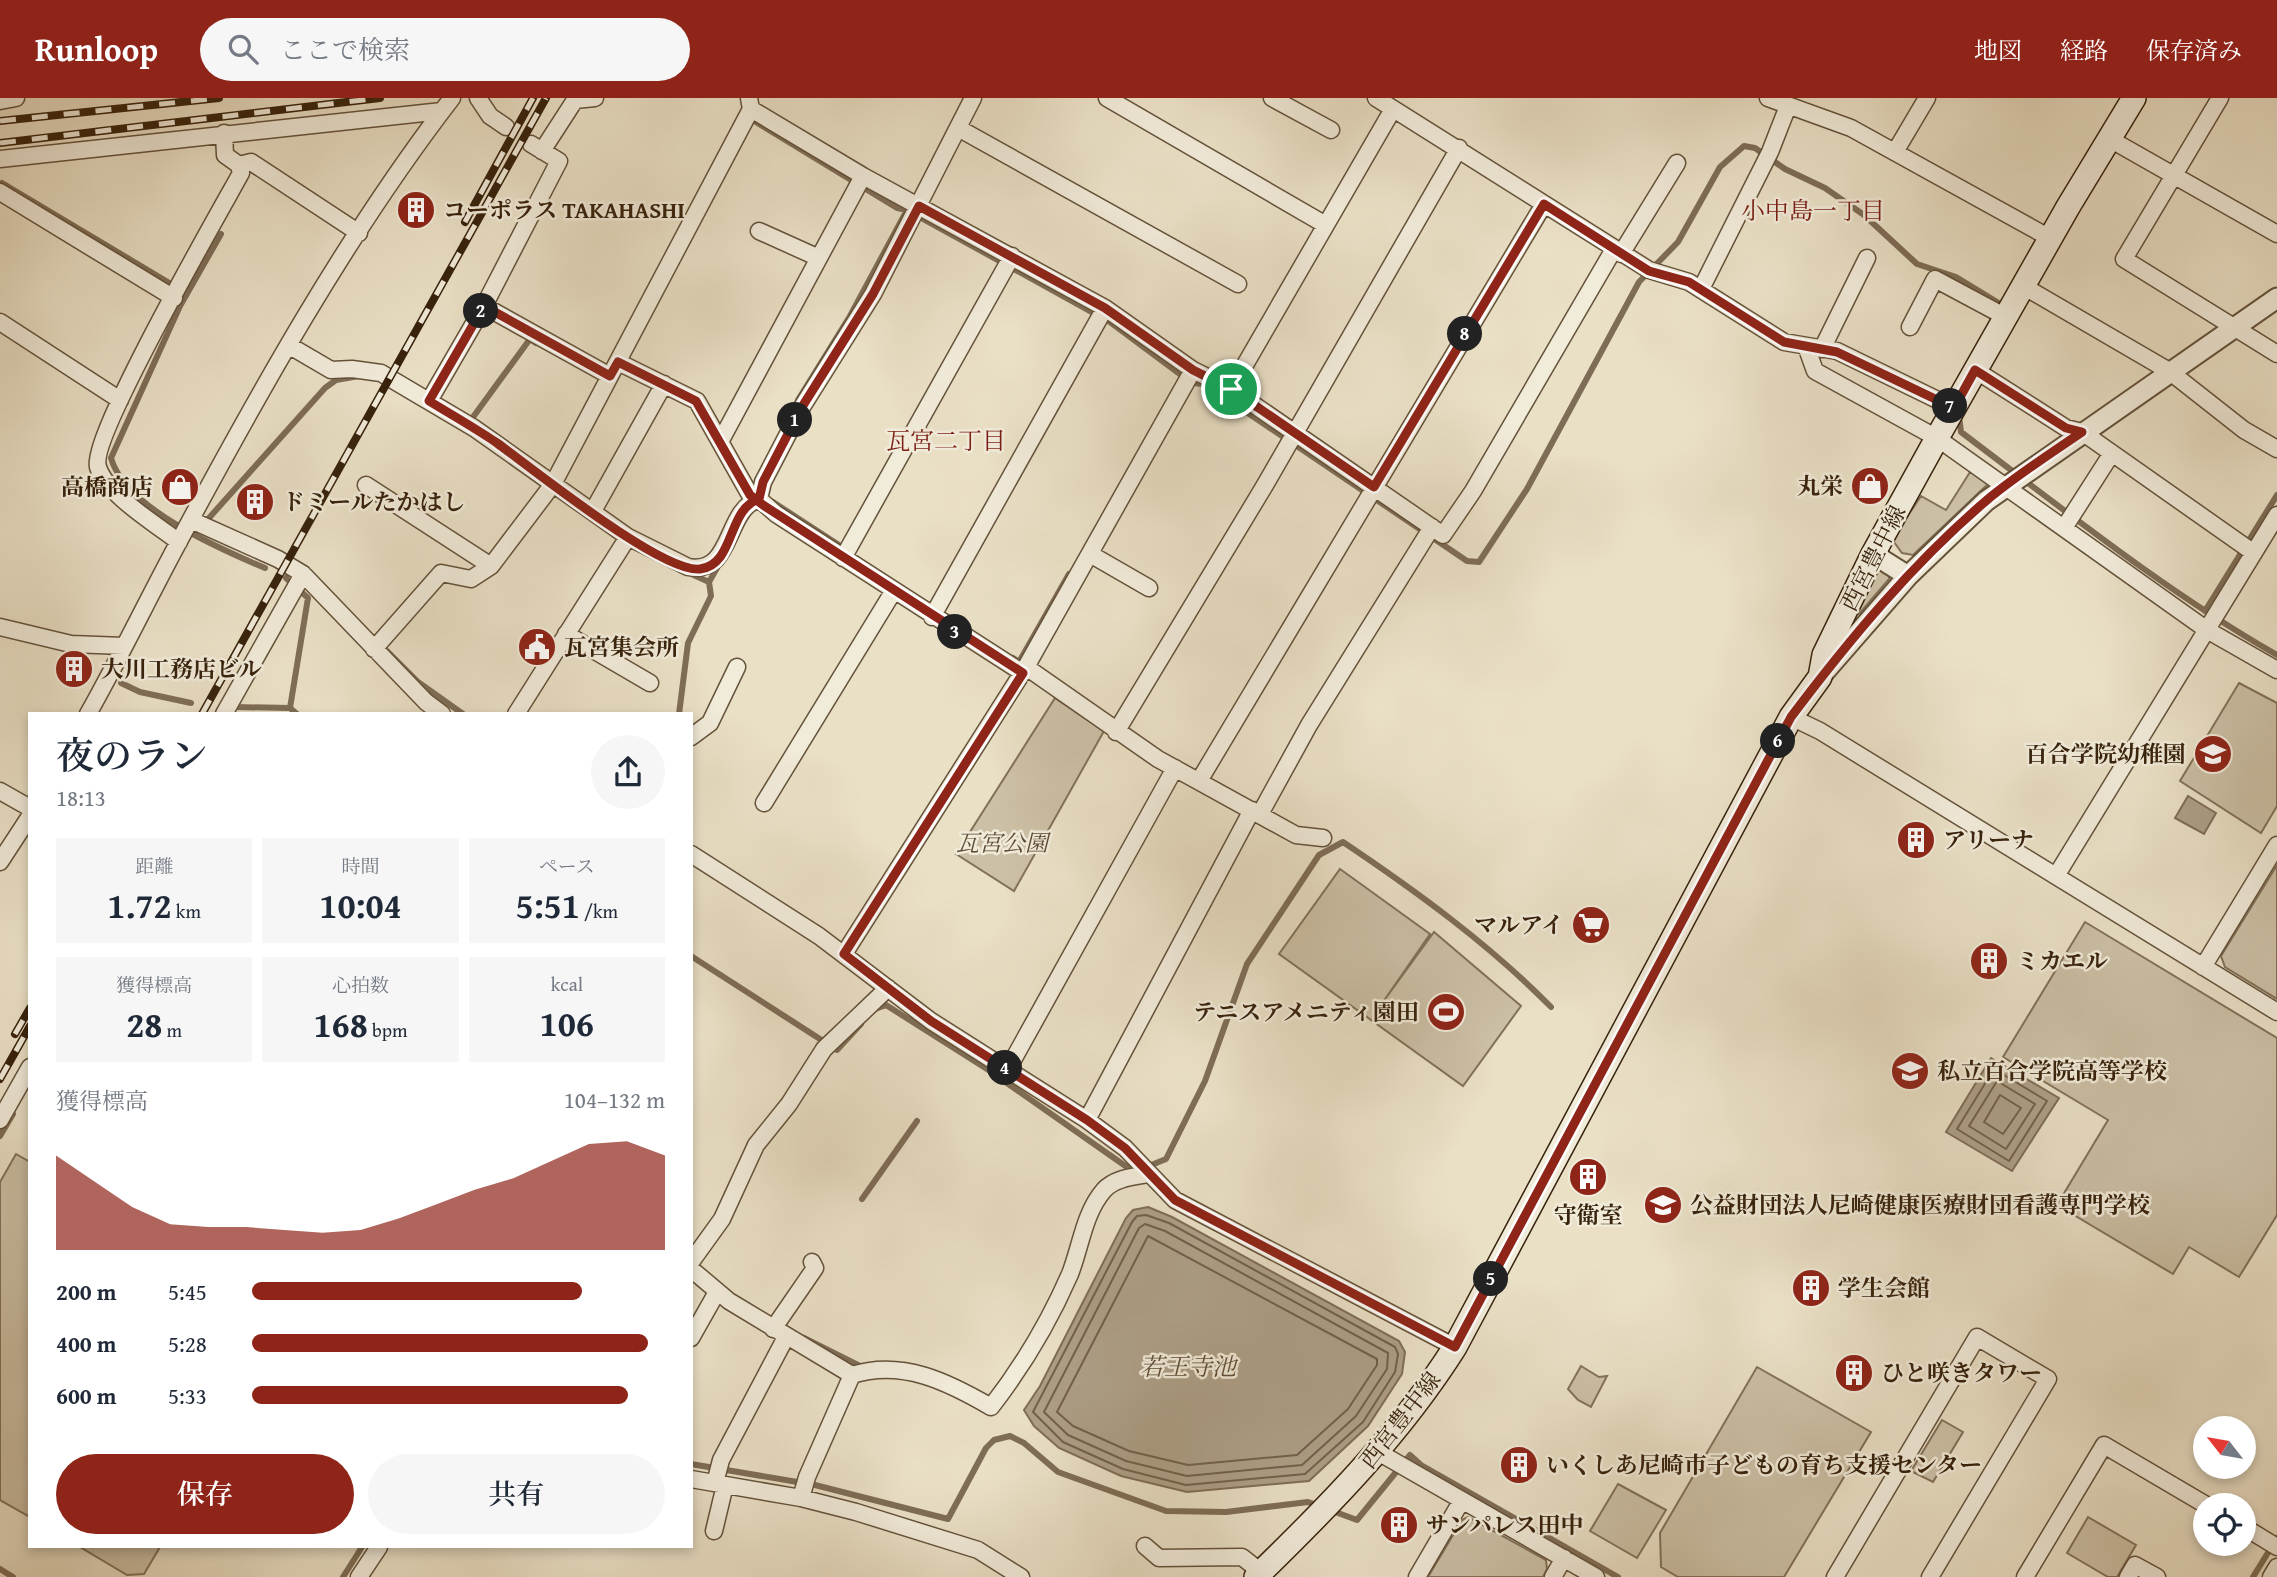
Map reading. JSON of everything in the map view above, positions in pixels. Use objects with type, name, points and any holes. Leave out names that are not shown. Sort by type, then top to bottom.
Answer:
[{"type":"main road","name":"西宮豊中線","points":[[1259,1574],[1327,1508],[1378,1452],[1420,1401],[1455,1347],[1791,717],[1820,677],[1824,655],[1873,554],[2050,238],[2134,98]]},
{"type":"street","points":[[0,101],[16,98]]},
{"type":"street","points":[[478,98],[490,116],[506,127]]},
{"type":"street","points":[[429,401],[484,306],[559,161],[537,148],[575,100],[595,98]]},
{"type":"street","points":[[759,499],[763,482],[802,407],[873,294],[973,98]]},
{"type":"street","points":[[1107,98],[1324,224]]},
{"type":"street","points":[[1272,98],[1331,130]]},
{"type":"street","points":[[1376,98],[1459,148],[1649,271],[1689,282],[1784,342],[1837,352],[1954,408]]},
{"type":"street","points":[[1768,98],[1836,121],[2050,238]]},
{"type":"street","points":[[1895,152],[1927,98]]},
{"type":"street","points":[[2220,98],[2124,258],[2277,354]]},
{"type":"street","points":[[374,649],[441,573],[471,579],[491,566],[553,484],[750,103],[863,176],[1105,308],[1193,370],[1231,389],[1443,536],[1448,532],[1617,251],[1677,163]]},
{"type":"street","points":[[0,159],[447,105]]},
{"type":"street","points":[[89,712],[185,530],[290,346],[359,233],[447,105]]},
{"type":"street","points":[[1701,289],[1768,157],[1788,106]]},
{"type":"street","points":[[1231,389],[1324,224],[1393,109]]},
{"type":"street","points":[[958,128],[1238,284]]},
{"type":"street","points":[[223,133],[225,155],[239,165],[241,173],[120,400],[96,457],[98,468],[115,492],[185,530],[287,563],[303,574],[426,702],[439,712]]},
{"type":"street","points":[[2108,138],[2277,234]]},
{"type":"street","points":[[1116,732],[1295,433],[1459,148]]},
{"type":"street","points":[[239,165],[251,162],[359,233]]},
{"type":"street","points":[[720,442],[863,176]]},
{"type":"street","points":[[0,192],[177,293]]},
{"type":"street","points":[[1199,781],[1544,204]]},
{"type":"street","points":[[759,231],[819,258]]},
{"type":"street","points":[[843,558],[1012,256]]},
{"type":"street","points":[[1867,258],[1814,348],[1815,371],[1937,439],[2006,485],[2207,630],[2277,670]]},
{"type":"street","points":[[1910,327],[1935,279],[2006,317]]},
{"type":"street","points":[[2023,286],[2169,371],[2244,430],[2277,449]]},
{"type":"street","points":[[1820,677],[1908,576],[2006,485],[2277,298]]},
{"type":"street","points":[[484,306],[614,369],[664,384],[696,401],[750,495],[759,499],[763,505],[932,617],[1024,670],[1175,768],[1296,835],[1323,838]]},
{"type":"street","points":[[932,617],[1105,308]]},
{"type":"street","points":[[0,322],[120,400]]},
{"type":"street","points":[[290,346],[331,370],[352,369],[381,373],[482,433],[628,537],[688,567],[709,566],[718,559],[745,505],[759,499]]},
{"type":"street","points":[[844,954],[1024,670],[1193,370]]},
{"type":"street","points":[[1975,370],[2066,428],[2082,432],[2254,553]]},
{"type":"street","points":[[593,511],[664,384]]},
{"type":"street","points":[[2064,528],[2112,453]]},
{"type":"street","points":[[366,485],[491,566]]},
{"type":"street","points":[[2056,876],[2277,515]]},
{"type":"street","points":[[1087,1120],[1256,812],[1432,527]]},
{"type":"street","points":[[517,712],[628,537]]},
{"type":"street","points":[[1090,554],[1149,588]]},
{"type":"street","points":[[1873,554],[1908,576]]},
{"type":"street","points":[[225,712],[303,574]]},
{"type":"street","points":[[764,803],[787,780],[844,688],[893,592]]},
{"type":"street","points":[[0,627],[71,644],[124,646]]},
{"type":"street","points":[[566,634],[650,684]]},
{"type":"street","points":[[693,736],[710,723],[737,667]]},
{"type":"street","points":[[1791,717],[1820,731],[2277,1012]]},
{"type":"street","points":[[1008,1069],[1175,768]]},
{"type":"street","points":[[0,791],[28,807]]},
{"type":"street","points":[[0,862],[28,819]]},
{"type":"street","points":[[2203,967],[2277,845]]},
{"type":"street","points":[[693,855],[844,954],[931,1021],[1087,1120],[1125,1148],[1175,1200],[1455,1347]]},
{"type":"street","points":[[693,1260],[722,1219],[756,1144],[789,1104],[824,1049],[888,988]]},
{"type":"street","points":[[0,1120],[28,1071]]},
{"type":"street","points":[[693,1262],[717,1292],[852,1375],[874,1368],[919,1373],[965,1391],[991,1407],[1041,1331],[1058,1299],[1094,1203],[1106,1187],[1122,1179],[1148,1174]]},
{"type":"street","points":[[714,1531],[719,1476],[780,1333],[815,1268],[812,1262]]},
{"type":"street","points":[[693,1334],[717,1292]]},
{"type":"street","points":[[1835,1577],[1977,1337],[2048,1379],[1930,1577]]},
{"type":"street","points":[[803,1489],[852,1375]]},
{"type":"street","points":[[2025,1577],[2104,1445],[2193,1497]]},
{"type":"street","points":[[1378,1452],[1596,1577]]},
{"type":"street","points":[[693,1479],[719,1476],[803,1489],[960,1542],[1004,1572],[1021,1577]]},
{"type":"street","points":[[1417,1577],[1462,1500]]},
{"type":"street","points":[[2256,1534],[2277,1547]]},
{"type":"street","points":[[1144,1546],[1159,1558],[1242,1557],[1259,1574]]},
{"type":"street","points":[[359,1577],[378,1548]]},
{"type":"street","points":[[1553,1577],[1564,1558]]},
{"type":"street","points":[[2128,1577],[2135,1564],[2157,1577]]},
{"type":"street","points":[[2271,1577],[2277,1567]]},
{"type":"green space","points":[[1970,472],[1989,483],[1913,555],[1902,553],[1894,542],[1895,535],[1921,496],[1946,510]]},
{"type":"green space","points":[[1880,569],[1889,575],[1889,579],[1859,614],[1857,612],[1875,573]]},
{"type":"green space","points":[[2239,683],[2277,703],[2277,806],[2261,833],[2180,781]]},
{"type":"green space","name":"瓦宮公園","points":[[1055,698],[1104,731],[1014,891],[956,854]]},
{"type":"green space","points":[[2277,865],[2277,999],[2225,967],[2221,956]]},
{"type":"green space","points":[[1340,869],[1430,934],[1383,1002],[1434,932],[1521,1006],[1463,1086],[1279,954]]},
{"type":"green space","points":[[2085,922],[2277,1038],[2277,1215],[2239,1277],[2189,1247],[2173,1274],[2057,1205],[2108,1120],[2003,1057]]},
{"type":"green space","points":[[16,1154],[28,1161],[28,1516],[0,1500],[0,1182]]},
{"type":"green space","points":[[1581,1366],[1599,1377],[1607,1376],[1591,1407],[1578,1400],[1568,1389]]},
{"type":"green space","points":[[1757,1367],[1871,1432],[1784,1577],[1678,1577],[1661,1567],[1660,1533]]},
{"type":"green space","points":[[1942,1420],[1963,1432],[1933,1482],[1911,1471]]},
{"type":"green space","points":[[1618,1484],[1666,1510],[1637,1558],[1590,1531]]},
{"type":"green space","points":[[1468,1517],[1546,1560],[1547,1569],[1543,1577],[1428,1577],[1462,1520]]},
{"type":"green space","points":[[2088,1517],[2136,1545],[2117,1577],[2108,1577],[2067,1553]]},
{"type":"green space","points":[[82,1548],[159,1548],[144,1574],[127,1575]]},
{"type":"water","points":[[2188,796],[2216,813],[2204,834],[2175,818]]},
{"type":"water","points":[[1991,1058],[2059,1098],[2012,1171],[1946,1132]]},
{"type":"water","name":"若王寺池","points":[[1148,1207],[1172,1217],[1399,1341],[1405,1352],[1402,1374],[1368,1426],[1309,1481],[1187,1492],[1121,1476],[1059,1448],[1034,1426],[1024,1410],[1040,1386],[1126,1218],[1133,1210]]},
{"type":"waterway","points":[[751,119],[897,208],[907,210],[1110,322],[1192,383],[1205,384],[1467,561],[1479,562],[1527,489],[1639,282],[1678,242],[1720,167],[1744,146],[1755,148],[1785,169],[1825,188],[1864,215],[1917,264],[1956,277],[2002,305],[1999,311]]},
{"type":"waterway","points":[[2,183],[176,287]]},
{"type":"waterway","points":[[798,400],[850,316],[906,212]]},
{"type":"waterway","points":[[221,234],[180,306],[111,458],[120,476],[135,494],[154,510],[200,538],[265,568]]},
{"type":"waterway","points":[[468,424],[530,339],[536,343]]},
{"type":"waterway","points":[[209,518],[325,388],[336,380],[359,376]]},
{"type":"waterway","points":[[1959,416],[1961,432],[2076,520],[2195,604],[2277,655]]},
{"type":"waterway","points":[[2205,611],[2277,495]]},
{"type":"waterway","points":[[773,502],[845,549]]},
{"type":"waterway","points":[[687,572],[709,582],[721,561]]},
{"type":"waterway","points":[[1013,658],[1019,662],[1069,574]]},
{"type":"waterway","points":[[286,578],[308,598],[290,708],[295,712]]},
{"type":"waterway","points":[[679,712],[688,643],[711,596],[709,582]]},
{"type":"waterway","points":[[380,644],[418,682],[460,712]]},
{"type":"waterway","points":[[121,683],[140,692],[191,703]]},
{"type":"waterway","points":[[235,707],[290,708]]},
{"type":"waterway","points":[[1144,1168],[1166,1159],[1205,1081],[1247,964],[1319,855],[1343,842],[1451,919],[1551,1007]]},
{"type":"waterway","points":[[693,957],[837,1050],[861,1024]]},
{"type":"waterway","points":[[875,1009],[886,1005],[987,1069],[1134,1172]]},
{"type":"waterway","points":[[0,1136],[13,1114]]},
{"type":"waterway","points":[[862,1199],[917,1121]]},
{"type":"waterway","points":[[804,1338],[866,1369]]},
{"type":"waterway","points":[[693,1464],[815,1485],[948,1519],[986,1448],[994,1440],[1010,1436],[1024,1443],[1058,1472],[1166,1511],[1226,1512],[1308,1502],[1320,1506]]},
{"type":"waterway","points":[[1330,1510],[1357,1520],[1410,1455],[1421,1465],[1618,1577]]},
{"type":"waterway","points":[[2253,1577],[2277,1538]]},
{"type":"waterway","points":[[343,1577],[361,1548]]},
{"type":"waterway","points":[[0,1569],[13,1577]]},
{"type":"railway","points":[[0,121],[219,98]]},
{"type":"railway","points":[[0,143],[380,98]]},
{"type":"railway","points":[[465,222],[533,98]]},
{"type":"railway","points":[[203,712],[546,98]]},
{"type":"railway","points":[[15,1034],[28,1011]]},
{"type":"railway","points":[[0,1079],[28,1030]]},
{"type":"place","name":"コーポラス TAKAHASHI","points":[[416,210]]},
{"type":"place","name":"丸栄","points":[[1870,486]]},
{"type":"place","name":"高橋商店","points":[[180,487]]},
{"type":"place","name":"ドミールたかはし","points":[[255,502]]},
{"type":"place","name":"瓦宮集会所","points":[[537,647]]},
{"type":"place","name":"大川工務店ビル","points":[[74,669]]},
{"type":"place","name":"百合学院幼稚園","points":[[2213,754]]},
{"type":"place","name":"アリーナ","points":[[1916,840]]},
{"type":"place","name":"マルアイ","points":[[1591,925]]},
{"type":"place","name":"ミカエル","points":[[1989,961]]},
{"type":"place","name":"テニスアメニティ園田","points":[[1446,1012]]},
{"type":"place","name":"私立百合学院高等学校","points":[[1910,1071]]},
{"type":"place","name":"守衛室","points":[[1588,1177]]},
{"type":"place","name":"公益財団法人尼崎健康医療財団看護専門学校","points":[[1663,1205]]},
{"type":"place","name":"学生会館","points":[[1811,1288]]},
{"type":"place","name":"ひと咲きタワー","points":[[1854,1373]]},
{"type":"place","name":"いくしあ尼崎市子どもの育ち支援センター","points":[[1519,1465]]},
{"type":"place","name":"サンパレス田中","points":[[1399,1525]]},
{"type":"district","name":"小中島一丁目","points":[[1813,211]]},
{"type":"district","name":"瓦宮二丁目","points":[[946,441]]},
{"type":"route","points":[[1231,389],[1193,370],[1105,308],[919,206],[873,294],[802,407],[763,482],[759,499],[745,505],[718,559],[709,566],[699,569],[688,567],[628,537],[498,444],[429,401],[484,306],[610,376],[618,362],[696,401],[750,495],[759,499],[763,505],[939,622],[1023,673],[844,954],[931,1021],[1087,1120],[1125,1148],[1175,1200],[1455,1347],[1791,717],[1858,631],[1957,527],[2006,485],[2082,432],[2066,428],[1975,370],[1954,408],[1837,352],[1784,342],[1689,282],[1649,271],[1544,204],[1374,487],[1231,389]]}]
